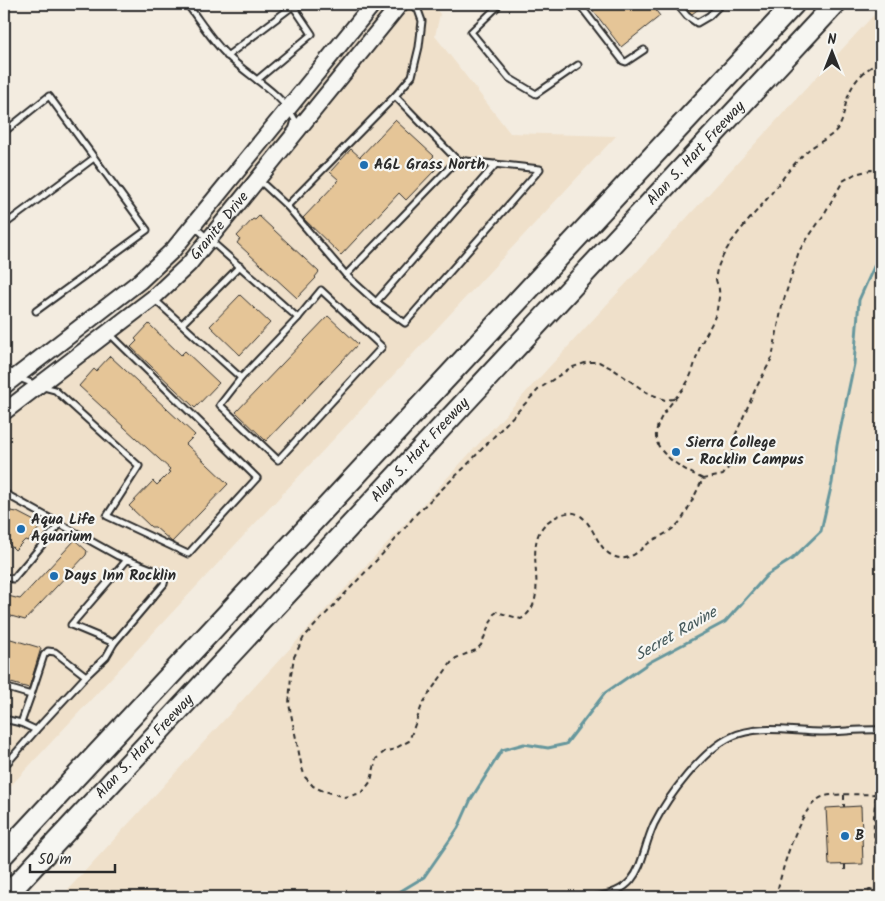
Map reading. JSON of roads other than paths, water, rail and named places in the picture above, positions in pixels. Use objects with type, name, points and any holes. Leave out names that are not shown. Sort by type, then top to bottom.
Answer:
[{"type":"highway","name":"Alan S. Hart Freeway","points":[[4,854],[794,4]]},
{"type":"highway","name":"Alan S. Hart Freeway","points":[[6,897],[835,4]]},
{"type":"street","name":"Granite Drive","points":[[4,386],[140,281],[173,250],[373,4]]},
{"type":"street","name":"Granite Drive","points":[[4,412],[153,298],[189,264],[400,4]]},
{"type":"lane","points":[[187,4],[227,56],[279,97],[289,108],[295,120],[290,139]]},
{"type":"lane","points":[[287,206],[395,96],[412,76],[419,47],[422,21],[418,10],[413,4]]},
{"type":"lane","points":[[579,4],[623,61],[626,62],[644,50]]},
{"type":"lane","points":[[678,4],[687,16],[697,23],[709,16],[721,4]]},
{"type":"lane","points":[[497,5],[471,32],[509,78],[536,94],[578,65]]},
{"type":"lane","points":[[227,56],[293,6],[312,34],[257,80]]},
{"type":"lane","points":[[4,132],[49,96],[147,230],[36,311]]},
{"type":"lane","points":[[259,180],[287,206],[346,275],[376,302],[405,323],[540,169],[457,160],[395,96]]},
{"type":"lane","points":[[4,225],[94,158]]},
{"type":"lane","points":[[346,275],[457,160]]},
{"type":"lane","points":[[376,302],[496,164]]},
{"type":"lane","points":[[194,226],[298,318]]},
{"type":"lane","points":[[182,324],[240,266]]},
{"type":"lane","points":[[321,290],[382,347],[278,460],[220,405],[241,378],[298,318],[321,290]]},
{"type":"lane","points":[[153,298],[241,378]]},
{"type":"lane","points":[[4,367],[17,376],[38,386],[54,390],[139,466],[107,516],[188,554],[257,478],[108,332]]},
{"type":"lane","points":[[4,493],[127,560],[162,573],[165,579],[164,584],[114,643],[106,657],[4,765]]},
{"type":"lane","points":[[4,576],[12,579],[60,524]]},
{"type":"lane","points":[[114,643],[70,625],[127,560]]},
{"type":"lane","points":[[21,723],[44,655],[48,651],[55,652],[86,676]]},
{"type":"lane","points":[[4,687],[31,695]]},
{"type":"lane","points":[[4,719],[21,723],[36,730]]},
{"type":"lane","points":[[595,897],[612,895],[625,887],[639,870],[654,824],[675,790],[713,748],[732,736],[753,730],[822,732],[861,729],[881,730]]},
{"type":"waterway","name":"Secret Ravine","points":[[391,897],[424,877],[458,828],[471,799],[502,750],[524,744],[548,748],[566,744],[605,693],[650,662],[725,622],[767,575],[792,559],[821,531],[854,364],[859,300],[881,251]]},
{"type":"place","name":"AGL Grass North","points":[[364,165]]},
{"type":"place","name":"Sierra College - Rocklin Campus","points":[[676,452]]},
{"type":"place","name":"Aqua Life Aquarium","points":[[21,529]]},
{"type":"place","name":"Days Inn Rocklin","points":[[54,576]]},
{"type":"place","name":"B","points":[[845,836]]}]
